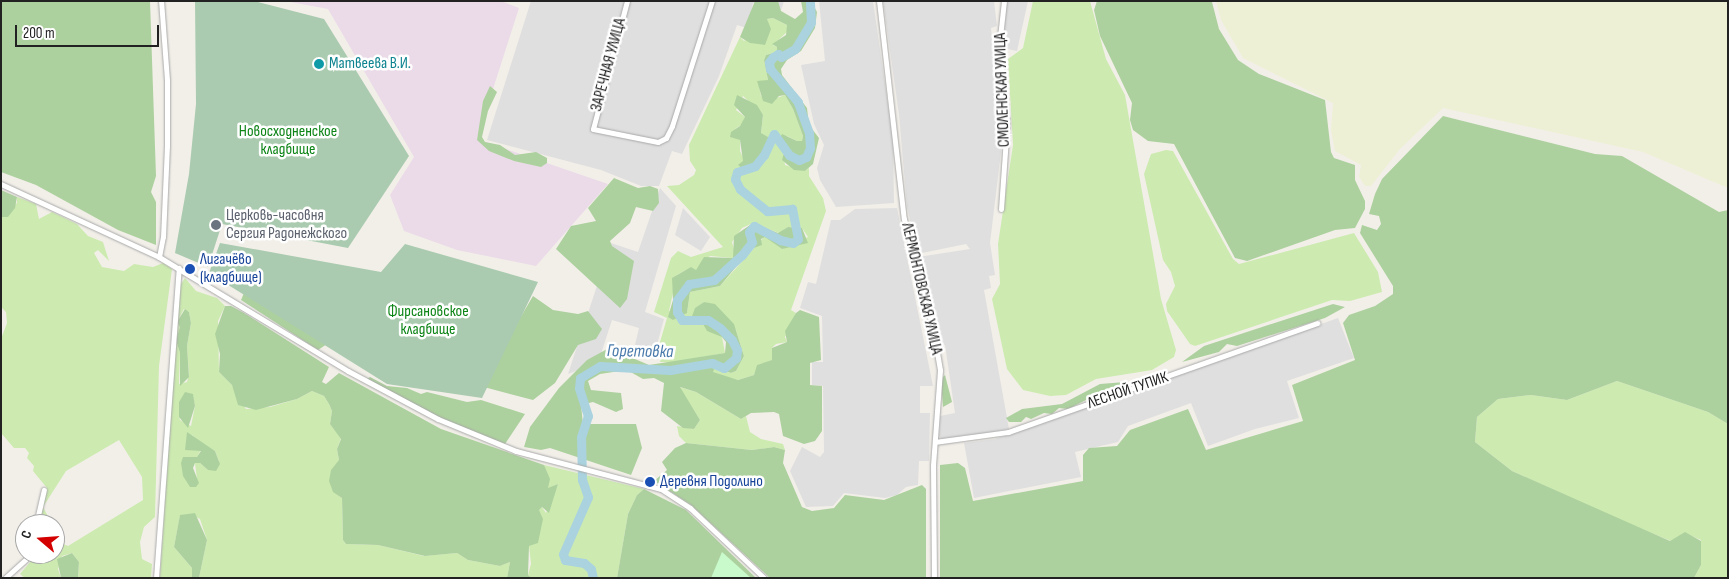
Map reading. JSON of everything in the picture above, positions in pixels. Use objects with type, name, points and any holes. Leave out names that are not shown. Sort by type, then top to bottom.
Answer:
[{"type":"street","points":[[159,257],[163,237],[167,136],[167,80],[161,1]]},
{"type":"street","name":"ЗАРЕЧНАЯ УЛИЦА","points":[[627,1],[593,129],[658,142],[666,138],[712,1]]},
{"type":"street","name":"ЛЕРМОНТОВСКАЯ УЛИЦА","points":[[879,1],[904,218],[938,361],[935,442],[934,578]]},
{"type":"street","name":"СМОЛЕНСКАЯ УЛИЦА","points":[[1001,209],[1007,123],[999,46],[1004,1]]},
{"type":"street","points":[[1,184],[159,257],[348,371],[438,419],[516,451],[650,485],[674,496],[764,578]]},
{"type":"street","points":[[156,578],[179,268]]},
{"type":"street","name":"ЛЕСНОЙ ТУПИК","points":[[935,442],[1008,432],[1316,323]]},
{"type":"street","points":[[38,514],[44,490]]},
{"type":"street","points":[[5,578],[21,564]]},
{"type":"shaded area","points":[[285,1],[501,1],[519,8],[477,139],[608,184],[536,266],[457,250],[404,231],[390,195],[414,157],[328,9]]},
{"type":"shaded area","points":[[531,1],[784,1],[781,10],[753,3],[751,14],[756,31],[737,25],[719,76],[682,154],[672,151],[659,186],[641,186],[601,170],[487,140]]},
{"type":"shaded area","points":[[819,1],[873,1],[893,139],[894,203],[836,207],[820,180],[817,168],[824,145],[814,124],[801,65],[825,61]]},
{"type":"shaded area","points":[[883,1],[994,1],[997,26],[991,28],[1002,144],[990,243],[995,275],[989,276],[991,288],[984,290],[1009,429],[959,438],[942,439],[939,436],[940,416],[955,413],[945,345],[942,345],[918,257],[970,249],[966,244],[917,254],[907,206],[899,115]]},
{"type":"shaded area","points":[[1007,1],[1028,1],[1017,51],[1003,48]]},
{"type":"shaded area","points":[[660,188],[676,206],[645,312],[664,319],[655,352],[635,345],[639,328],[612,320],[598,363],[568,374],[611,243],[638,252]]},
{"type":"shaded area","points":[[683,208],[710,237],[701,251],[675,235]]},
{"type":"shaded area","points":[[897,208],[933,386],[920,386],[920,413],[930,413],[929,461],[919,461],[918,485],[906,487],[897,495],[885,498],[844,493],[833,506],[806,507],[790,471],[802,447],[820,457],[824,452],[823,386],[812,385],[812,362],[823,362],[822,316],[800,308],[808,282],[816,284],[831,220],[840,220],[855,209]]},
{"type":"shaded area","points":[[1338,318],[1354,358],[1287,381],[1299,418],[1255,429],[1208,446],[1191,403],[1128,426],[1118,442],[1075,452],[1081,477],[974,498],[964,443],[995,439],[1034,426]]},
{"type":"green space","points":[[1,1],[150,1],[156,176],[151,192],[156,202],[156,245],[118,230],[36,185],[1,172]]},
{"type":"green space","name":"Новосходненское кладбище","points":[[195,1],[254,1],[324,19],[409,156],[348,248],[222,224],[208,267],[175,253],[189,174],[196,104]]},
{"type":"green space","points":[[755,1],[778,1],[781,11],[795,19],[803,12],[801,1],[811,1],[817,12],[815,28],[801,51],[787,60],[781,69],[782,75],[807,108],[809,125],[819,138],[813,164],[805,171],[794,170],[782,160],[785,149],[778,141],[782,134],[797,141],[802,141],[803,136],[793,109],[785,95],[779,96],[772,104],[763,101],[757,81],[768,80],[764,60],[766,55],[777,52],[777,47],[772,44],[786,35],[787,25],[773,18],[767,19],[771,29],[765,45],[750,43],[740,37]]},
{"type":"green space","points":[[1033,1],[1090,1],[1106,59],[1125,95],[1161,299],[1176,350],[1174,357],[1152,370],[1096,379],[1066,395],[1050,396],[1023,390],[1007,369],[992,299],[1000,284],[998,244],[1013,145],[1008,59],[1023,48]]},
{"type":"green space","points":[[1097,1],[1212,2],[1219,29],[1238,60],[1259,74],[1325,100],[1331,152],[1334,158],[1355,165],[1355,180],[1365,201],[1365,209],[1355,228],[1335,230],[1247,261],[1235,258],[1174,144],[1148,141],[1133,130],[1130,120],[1132,103],[1100,36],[1094,10]]},
{"type":"green space","points":[[1216,1],[1728,1],[1728,188],[1643,152],[1443,108],[1400,149],[1371,186],[1365,186],[1359,177],[1361,165],[1335,151],[1331,130],[1333,103],[1243,58],[1221,20]]},
{"type":"green space","points":[[773,18],[787,25],[789,30],[773,45],[777,47],[777,52],[766,55],[764,60],[768,80],[759,86],[761,96],[768,101],[785,95],[793,109],[803,136],[802,141],[797,141],[787,136],[782,145],[785,165],[805,171],[809,168],[809,176],[823,198],[826,211],[791,310],[796,313],[785,337],[787,342],[776,344],[772,348],[773,360],[758,365],[754,375],[738,380],[716,375],[712,371],[715,367],[731,373],[736,371],[744,356],[736,330],[718,309],[704,302],[695,309],[696,322],[702,322],[722,337],[725,353],[676,362],[660,362],[662,355],[658,349],[667,318],[654,312],[671,258],[678,251],[691,257],[723,247],[667,186],[679,185],[694,175],[696,170],[690,161],[689,145],[740,37],[744,41],[768,24],[767,19]],"holes":[[[743,96],[763,115],[761,133],[772,140],[758,164],[748,168],[740,151],[740,140],[736,137],[735,129],[744,123],[745,117],[736,110]],[[753,223],[779,233],[788,227],[802,228],[808,237],[782,249],[765,236],[720,286],[690,292],[687,313],[669,311],[677,275],[686,270],[696,270],[710,256],[733,258],[735,253],[732,242],[742,228]]]},
{"type":"green space","points":[[490,86],[497,92],[488,111],[482,137],[485,142],[500,145],[515,155],[536,152],[547,158],[547,163],[541,167],[514,161],[489,151],[477,140],[483,101]]},
{"type":"green space","points":[[737,95],[757,105],[763,115],[761,133],[773,140],[763,161],[742,168],[738,165],[743,161],[740,140],[730,137],[731,132],[740,126],[745,117],[734,105]]},
{"type":"green space","points":[[1443,116],[1595,154],[1622,156],[1719,212],[1728,210],[1728,424],[1708,412],[1617,381],[1567,400],[1531,395],[1498,399],[1477,417],[1475,442],[1512,471],[1670,541],[1685,532],[1701,541],[1701,565],[1694,578],[940,578],[940,465],[958,463],[965,468],[973,501],[1083,481],[1083,455],[1089,448],[1117,446],[1130,430],[1188,409],[1206,450],[1303,421],[1292,385],[1355,360],[1343,323],[1349,315],[1375,306],[1393,294],[1393,286],[1360,233],[1362,225],[1377,230],[1381,224],[1379,216],[1369,214],[1375,194],[1382,179]]},
{"type":"green space","points":[[1166,150],[1173,151],[1233,259],[1239,264],[1354,233],[1378,272],[1382,292],[1350,301],[1332,300],[1195,346],[1190,344],[1167,311],[1166,304],[1175,286],[1171,272],[1163,260],[1144,174],[1151,154]]},
{"type":"green space","points":[[614,178],[638,188],[650,186],[658,189],[659,203],[653,211],[636,207],[630,223],[610,241],[612,246],[634,261],[627,299],[620,308],[556,249],[571,226],[596,221],[588,208]]},
{"type":"green space","points":[[1,190],[17,197],[15,208],[8,217],[1,217]]},
{"type":"green space","points":[[17,197],[36,204],[39,219],[52,212],[77,224],[88,236],[103,242],[109,261],[98,250],[94,253],[102,267],[124,271],[134,264],[153,267],[163,263],[172,269],[159,366],[155,517],[144,527],[140,542],[142,559],[152,564],[151,578],[78,578],[79,562],[72,553],[65,555],[65,545],[68,546],[143,500],[142,477],[119,440],[66,471],[43,507],[47,514],[40,514],[40,506],[47,488],[33,471],[34,466],[27,458],[29,453],[25,448],[14,448],[1,433],[1,339],[7,323],[6,312],[1,307],[1,217],[17,203]]},
{"type":"green space","points":[[753,223],[778,233],[788,227],[802,228],[808,243],[782,249],[765,237],[761,239],[762,245],[751,249],[720,286],[690,292],[687,313],[673,320],[668,317],[673,300],[672,278],[691,267],[696,270],[704,257],[733,258],[734,236]]},
{"type":"green space","name":"Фирсановское кладбище","points":[[220,243],[381,272],[405,244],[538,282],[482,398],[387,384],[209,273]]},
{"type":"green space","points":[[185,278],[196,291],[217,298],[225,306],[218,321],[219,372],[232,385],[246,409],[270,407],[297,399],[312,391],[324,396],[332,411],[330,424],[341,438],[337,449],[339,460],[333,491],[342,498],[343,540],[346,544],[378,545],[424,556],[457,553],[468,560],[500,566],[510,562],[507,578],[199,578],[207,540],[200,519],[191,514],[180,516],[174,547],[192,568],[193,578],[160,578],[179,287]],"holes":[[[184,309],[189,312],[191,323],[187,346],[189,374],[187,382],[179,384],[180,353],[176,340],[180,327],[177,322]],[[193,397],[195,406],[191,426],[180,420],[179,415]],[[192,435],[199,443],[215,451],[219,461],[213,469],[208,470],[200,463],[195,463],[197,479],[189,484],[182,460],[197,457],[201,450],[185,450]]]},
{"type":"green space","points":[[244,293],[327,344],[318,350],[241,300]]},
{"type":"green space","points":[[533,296],[553,310],[578,314],[588,311],[602,329],[596,339],[578,345],[555,383],[533,400],[480,386]]},
{"type":"green space","points":[[704,302],[715,304],[734,324],[744,356],[736,371],[731,373],[715,367],[713,372],[738,380],[754,375],[757,365],[772,360],[772,348],[787,342],[785,331],[796,313],[800,310],[819,317],[821,360],[810,363],[810,385],[822,386],[822,431],[815,441],[804,444],[783,436],[779,414],[774,412],[751,413],[741,419],[696,392],[680,387],[700,420],[694,429],[683,428],[661,411],[664,383],[654,378],[643,379],[627,370],[600,374],[588,381],[591,390],[621,393],[623,409],[616,412],[593,402],[581,405],[583,424],[636,424],[642,448],[631,475],[550,448],[541,450],[524,447],[530,427],[559,388],[587,360],[609,348],[649,365],[725,353],[726,342],[722,337],[707,331],[702,322],[691,319],[695,308]]},
{"type":"green space","points":[[1333,304],[1345,307],[1325,318],[1237,346],[1227,344],[1219,352],[1182,362],[1204,346]]},
{"type":"green space","points":[[225,306],[231,306],[244,313],[329,367],[322,382],[326,384],[339,373],[441,429],[544,465],[550,479],[548,488],[558,484],[549,513],[542,507],[539,510],[543,519],[538,543],[529,546],[528,575],[532,578],[507,578],[510,562],[500,566],[468,560],[457,553],[425,556],[378,545],[346,544],[343,540],[342,498],[333,492],[329,481],[331,470],[339,460],[337,449],[341,439],[330,424],[332,411],[329,404],[324,396],[312,391],[297,399],[256,410],[238,405],[232,385],[219,372],[220,354],[215,334]]},
{"type":"green space","points":[[185,309],[189,312],[191,323],[187,346],[189,377],[180,386],[180,353],[176,340],[180,327],[177,322]]},
{"type":"green space","points":[[945,375],[952,402],[943,407],[941,379]]},
{"type":"green space","points":[[370,377],[387,386],[407,388],[421,394],[427,392],[467,402],[481,400],[525,414],[505,444],[440,418],[367,379]]},
{"type":"green space","points":[[1617,381],[1708,412],[1728,424],[1728,578],[1694,578],[1701,565],[1701,540],[1685,533],[1671,541],[1627,523],[1512,471],[1475,442],[1477,417],[1498,399],[1531,395],[1567,400]]},
{"type":"green space","points":[[1125,382],[1109,395],[1102,393],[1096,399],[1088,399],[1068,409],[1059,408],[1052,414],[1044,413],[1031,419],[1026,417],[1021,422],[1009,422],[1006,418],[1022,409],[1062,404],[1100,384]]},
{"type":"green space","points":[[679,387],[696,392],[741,419],[746,416],[750,432],[761,439],[783,444],[785,450],[774,447],[752,450],[686,443],[679,436],[677,426],[694,429],[700,420]]},
{"type":"green space","points":[[185,392],[193,394],[195,406],[188,428],[179,417],[179,402]]},
{"type":"green space","points":[[187,432],[215,451],[220,464],[216,471],[208,470],[200,463],[195,463],[193,468],[199,483],[196,487],[190,487],[183,476],[181,463],[183,457],[197,457],[201,451],[185,450]]},
{"type":"green space","points":[[686,443],[752,450],[774,447],[785,450],[783,463],[802,507],[812,511],[834,508],[845,495],[884,500],[922,485],[926,489],[926,578],[770,578],[691,505],[654,481],[667,470],[662,462],[675,448]]},
{"type":"green space","points":[[544,465],[644,489],[637,495],[628,514],[617,578],[532,578],[528,575],[531,564],[529,546],[538,510],[542,507],[546,513],[558,484],[548,489]]},
{"type":"green space","points":[[644,489],[686,510],[756,578],[617,578],[628,514],[637,495]]},
{"type":"green space","points":[[195,513],[207,540],[199,578],[192,578],[192,568],[174,547],[180,515]]},
{"type":"green space","points":[[722,552],[751,578],[711,578]]},
{"type":"green space","points":[[72,553],[79,562],[78,578],[61,578],[58,564],[65,564],[65,556]]},
{"type":"green space","points":[[28,564],[60,564],[58,569],[61,578],[25,578],[20,574]]},
{"type":"waterway","name":"Горетовка","points":[[593,578],[591,569],[584,563],[565,560],[563,554],[588,497],[582,480],[581,437],[588,416],[579,388],[580,378],[600,366],[670,370],[712,363],[724,368],[736,358],[737,350],[732,340],[720,328],[708,320],[682,320],[677,312],[677,300],[689,284],[714,280],[742,255],[752,242],[749,232],[754,226],[780,240],[793,243],[798,239],[792,209],[767,211],[740,189],[735,179],[737,172],[755,166],[764,155],[774,134],[789,155],[799,160],[806,157],[810,148],[809,133],[798,102],[770,69],[769,62],[778,54],[781,57],[795,49],[811,22],[810,1]]},
{"type":"place","name":"Матвеева В.И.","points":[[319,64]]},
{"type":"place","name":"Церковь-часовня Сергия Радонежского","points":[[216,225]]},
{"type":"place","name":"Лигачёво (кладбище)","points":[[190,269]]},
{"type":"place","name":"Деревня Подолино","points":[[650,482]]}]
